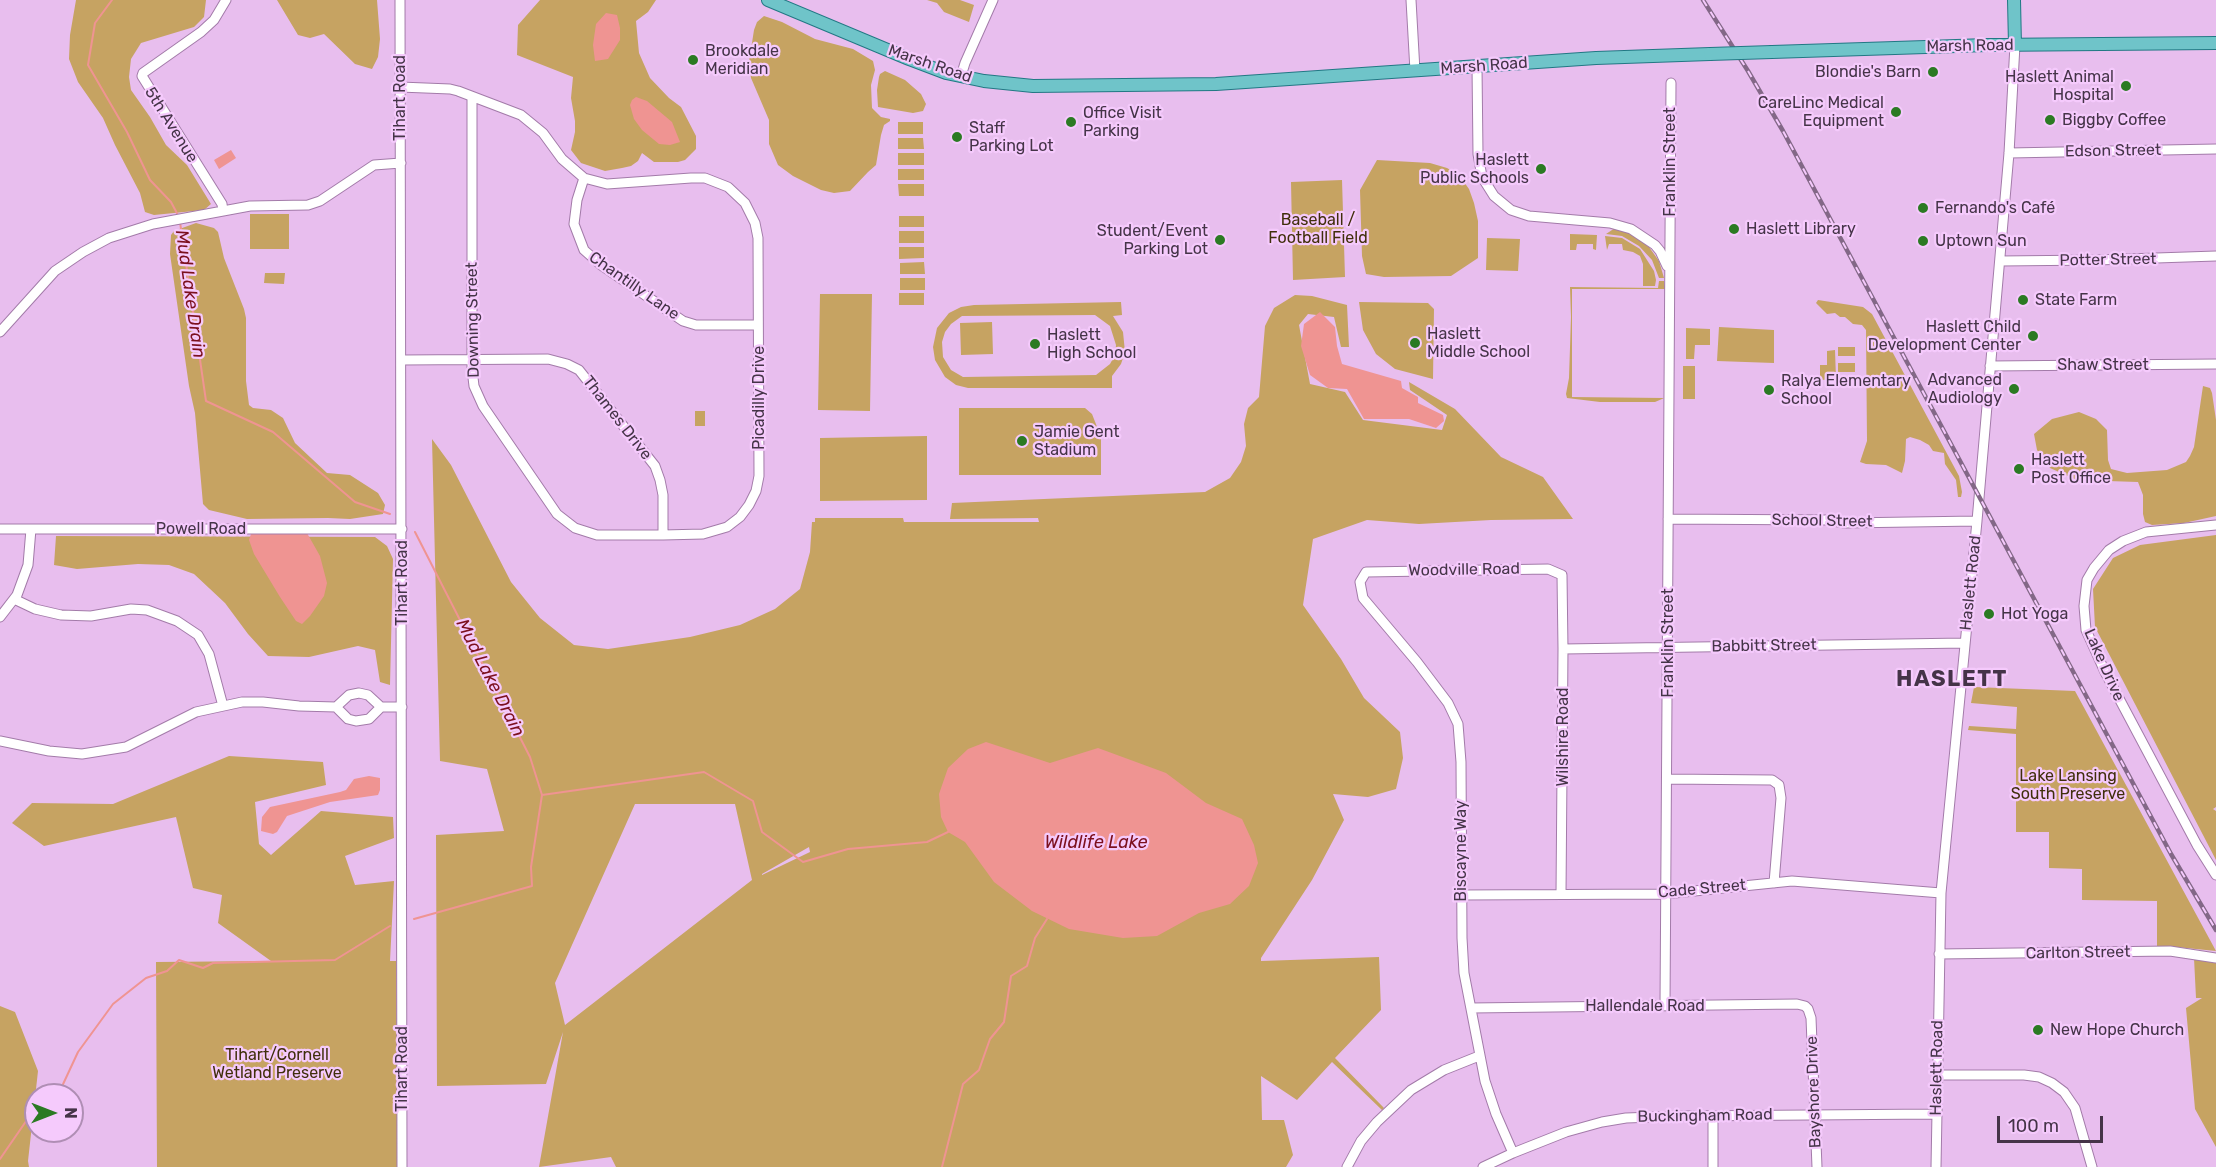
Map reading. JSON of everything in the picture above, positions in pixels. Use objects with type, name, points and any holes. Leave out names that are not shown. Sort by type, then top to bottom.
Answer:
[{"type":"main road","name":"Marsh Road","points":[[768,0],[909,59],[961,76],[1002,84],[1033,86],[1216,84],[1596,58],[2015,45],[2216,43]]},
{"type":"main road","name":"Haslett Road","points":[[2014,0],[2015,45]]},
{"type":"street","name":"5th Avenue","points":[[224,211],[222,204],[142,76],[143,73],[201,32],[214,20],[226,0]]},
{"type":"street","name":"Tihart Road","points":[[399,0],[402,360],[402,1167]]},
{"type":"street","points":[[961,76],[993,0]]},
{"type":"street","points":[[1411,0],[1415,71]]},
{"type":"street","name":"Haslett Road","points":[[1936,1167],[1941,893],[2000,261],[2015,45]]},
{"type":"street","name":"Franklin Street","points":[[1477,67],[1478,154],[1482,177],[1494,196],[1511,210],[1528,216],[1610,223],[1631,229],[1648,239],[1664,257],[1669,280]]},
{"type":"street","name":"Franklin Street","points":[[1665,1006],[1671,83]]},
{"type":"street","points":[[400,87],[444,88],[521,116],[543,133],[562,159],[584,178]]},
{"type":"street","name":"Downing Street","points":[[472,97],[472,360],[474,386],[483,406],[563,520],[582,531],[597,535],[663,535]]},
{"type":"street","name":"Edson Street","points":[[2009,153],[2216,149]]},
{"type":"street","points":[[0,332],[44,282],[69,261],[109,238],[134,229],[250,206],[308,205],[320,201],[374,165],[401,163]]},
{"type":"street","name":"Picadilly Drive","points":[[584,178],[607,184],[697,177],[721,184],[741,197],[752,216],[758,238],[759,476],[753,498],[740,517],[719,530],[704,534],[663,535]]},
{"type":"street","name":"Chantilly Lane","points":[[584,178],[574,215],[574,225],[584,250],[601,265],[683,321],[710,326],[758,326]]},
{"type":"street","name":"Franklin Street","points":[[1648,239],[1670,240]]},
{"type":"street","name":"Potter Street","points":[[2000,261],[2216,256]]},
{"type":"street","name":"Thames Drive","points":[[402,360],[548,359],[567,364],[584,374],[655,466],[663,495],[663,535]]},
{"type":"street","name":"Shaw Street","points":[[1990,366],[2216,364]]},
{"type":"street","name":"School Street","points":[[1668,519],[1827,520],[1845,523],[1977,521]]},
{"type":"street","name":"Lake Drive","points":[[2216,525],[2146,532],[2123,541],[2109,550],[2094,568],[2087,580],[2084,606],[2086,630],[2104,672],[2197,845],[2216,875]]},
{"type":"street","name":"Powell Road","points":[[0,529],[402,529]]},
{"type":"street","points":[[0,617],[14,599],[28,565],[31,529]]},
{"type":"street","name":"Woodville Road","points":[[1362,576],[1369,571],[1548,569],[1558,572],[1562,579]]},
{"type":"street","name":"Biscayne Way","points":[[1362,576],[1360,587],[1364,598],[1442,694],[1458,724],[1461,762],[1462,959],[1479,1056],[1496,1114],[1513,1153]]},
{"type":"street","name":"Wilshire Road","points":[[1561,894],[1562,579]]},
{"type":"street","points":[[14,599],[35,609],[61,615],[91,616],[130,609],[147,610],[177,621],[198,635],[209,654],[223,706]]},
{"type":"street","name":"Babbitt Street","points":[[1563,649],[1965,643]]},
{"type":"street","points":[[336,707],[349,695],[359,693],[368,695],[381,707],[402,707]]},
{"type":"street","points":[[0,741],[49,751],[82,754],[126,747],[196,712],[242,702],[336,707],[348,719],[357,721],[369,719],[381,707]]},
{"type":"street","points":[[1666,780],[1772,780],[1779,785],[1781,792],[1774,883]]},
{"type":"street","name":"Cade Street","points":[[1462,895],[1665,894],[1811,881],[1941,893]]},
{"type":"street","name":"Carlton Street","points":[[1939,954],[2170,951],[2216,958]]},
{"type":"street","name":"Hallendale Road","points":[[1471,1008],[1797,1004],[1808,1009],[1811,1018]]},
{"type":"street","name":"Bayshore Drive","points":[[1811,1018],[1817,1167]]},
{"type":"street","points":[[1347,1167],[1361,1141],[1377,1122],[1411,1090],[1444,1070],[1479,1056]]},
{"type":"street","points":[[1937,1075],[2024,1075],[2039,1077],[2052,1083],[2064,1092],[2075,1108],[2092,1167]]},
{"type":"street","name":"Buckingham Road","points":[[1483,1167],[1566,1132],[1613,1120],[1640,1117],[1936,1114]]},
{"type":"street","points":[[1713,1116],[1713,1167]]},
{"type":"green space","points":[[76,0],[206,0],[204,17],[194,27],[141,43],[131,59],[129,77],[131,90],[166,145],[187,165],[211,204],[204,210],[154,215],[145,212],[140,193],[103,118],[78,82],[69,59],[70,35]]},
{"type":"green space","points":[[277,0],[377,0],[380,39],[378,57],[372,69],[355,64],[324,34],[310,38],[298,35]]},
{"type":"green space","points":[[540,0],[656,0],[648,12],[636,21],[639,53],[650,78],[681,107],[696,136],[696,149],[685,160],[654,162],[642,153],[638,161],[631,166],[605,171],[581,163],[571,150],[575,132],[571,98],[573,77],[517,55],[518,25]]},
{"type":"green space","points":[[927,0],[960,0],[974,5],[969,22],[944,12],[937,3]]},
{"type":"green space","points":[[764,16],[782,22],[815,39],[853,49],[873,61],[875,70],[871,85],[872,108],[881,117],[890,119],[890,121],[884,125],[876,165],[850,191],[834,193],[821,190],[793,176],[778,165],[769,144],[769,120],[751,78],[749,62],[754,30],[757,22]]},
{"type":"green space","points":[[885,71],[905,80],[921,94],[926,104],[923,111],[913,113],[878,107],[879,77]]},
{"type":"green space","points":[[898,122],[923,122],[923,134],[898,134]]},
{"type":"green space","points":[[898,138],[923,138],[924,149],[898,149]]},
{"type":"green space","points":[[898,153],[924,153],[924,165],[898,165]]},
{"type":"green space","points":[[1377,160],[1430,163],[1447,168],[1459,175],[1469,189],[1474,203],[1478,221],[1478,258],[1451,276],[1384,277],[1366,274],[1362,256],[1360,190]]},
{"type":"green space","points":[[898,169],[924,169],[924,180],[898,180]]},
{"type":"green space","name":"Baseball / Football Field","points":[[1342,180],[1345,277],[1293,280],[1291,182]]},
{"type":"green space","points":[[898,184],[924,184],[924,196],[899,196]]},
{"type":"green space","points":[[250,214],[289,214],[289,249],[250,249]]},
{"type":"green space","points":[[899,216],[924,216],[924,227],[899,227]]},
{"type":"green space","points":[[196,223],[214,228],[218,232],[224,258],[244,309],[249,405],[253,408],[271,410],[283,418],[295,443],[327,473],[350,475],[378,493],[385,505],[383,514],[350,519],[247,519],[209,510],[203,504],[195,413],[170,254],[171,235],[174,231]]},
{"type":"green space","points":[[1615,228],[1628,232],[1649,247],[1659,261],[1664,278],[1659,278],[1652,260],[1639,246],[1622,236],[1606,234]]},
{"type":"green space","points":[[899,231],[924,231],[924,243],[899,243]]},
{"type":"green space","points":[[1570,234],[1597,235],[1596,250],[1593,249],[1593,244],[1577,244],[1576,250],[1570,250]]},
{"type":"green space","points":[[1605,236],[1622,238],[1640,249],[1654,271],[1655,286],[1643,286],[1643,264],[1640,256],[1623,250],[1622,244],[1609,244],[1607,250]]},
{"type":"green space","points":[[1487,238],[1520,239],[1518,271],[1486,270]]},
{"type":"green space","points":[[899,247],[924,247],[924,258],[899,259]]},
{"type":"green space","points":[[924,262],[925,274],[900,274],[900,263]]},
{"type":"green space","points":[[265,273],[285,273],[284,284],[264,283]]},
{"type":"green space","points":[[900,278],[925,278],[925,290],[900,290]]},
{"type":"green space","points":[[1659,281],[1664,281],[1665,289],[1572,289],[1572,397],[1664,398],[1655,402],[1600,402],[1567,398],[1571,317],[1570,287],[1658,288]]},
{"type":"green space","points":[[899,293],[924,293],[924,305],[899,305]]},
{"type":"green space","points":[[820,294],[872,294],[870,411],[818,410]]},
{"type":"green space","points":[[1295,295],[1312,296],[1347,305],[1349,347],[1341,347],[1334,317],[1308,314],[1299,325],[1310,384],[1345,392],[1363,420],[1442,430],[1447,415],[1410,390],[1409,382],[1455,409],[1501,457],[1543,477],[1573,519],[1419,524],[1367,520],[1313,539],[1303,605],[1341,659],[1364,698],[1400,732],[1403,758],[1396,789],[1368,797],[1333,794],[1344,820],[1312,880],[1261,961],[1379,957],[1381,1010],[1335,1058],[1384,1108],[1382,1110],[1332,1062],[1297,1100],[1261,1076],[1262,1120],[1284,1120],[1293,1155],[1286,1167],[616,1167],[611,1157],[539,1167],[563,1032],[546,1084],[437,1086],[436,835],[504,831],[487,769],[440,761],[432,439],[451,465],[511,582],[540,618],[574,645],[608,649],[690,637],[740,625],[775,609],[800,589],[810,552],[812,522],[815,522],[815,518],[903,518],[904,522],[1039,522],[1038,518],[950,519],[952,503],[1205,492],[1230,478],[1241,462],[1246,446],[1244,424],[1248,408],[1259,397],[1265,326],[1274,308]],"holes":[[[635,804],[735,804],[752,880],[565,1025],[555,983]],[[809,847],[810,852],[762,875],[762,874]]]},
{"type":"green space","points":[[1818,300],[1863,307],[1872,314],[1959,476],[1961,497],[1958,497],[1956,480],[1945,464],[1944,453],[1933,451],[1929,445],[1920,440],[1910,437],[1906,439],[1902,473],[1886,465],[1860,462],[1867,441],[1866,330],[1862,325],[1853,324],[1845,317],[1840,317],[1835,313],[1827,314],[1816,303]]},
{"type":"green space","points":[[1121,302],[1122,315],[1113,316],[1123,332],[1125,352],[1121,364],[1112,376],[1112,388],[968,388],[956,385],[945,377],[935,360],[933,347],[937,328],[949,313],[961,307]],"holes":[[[1095,315],[1110,326],[1116,345],[1115,355],[1110,364],[1096,375],[963,377],[951,370],[943,357],[942,342],[945,332],[962,316]]]},
{"type":"green space","points":[[1359,302],[1428,303],[1434,309],[1433,379],[1395,369],[1376,354],[1363,330]]},
{"type":"green space","points":[[992,322],[993,354],[961,355],[960,323]]},
{"type":"green space","points":[[1719,327],[1774,330],[1774,363],[1717,361]]},
{"type":"green space","points":[[1686,328],[1710,329],[1710,345],[1695,345],[1694,359],[1686,359]]},
{"type":"green space","points":[[1838,347],[1855,347],[1855,356],[1838,356]]},
{"type":"green space","points":[[1835,350],[1836,379],[1820,380],[1820,365],[1827,365],[1827,351]]},
{"type":"green space","points":[[1838,363],[1855,363],[1855,372],[1838,372]]},
{"type":"green space","points":[[1683,366],[1695,366],[1695,399],[1683,399]]},
{"type":"green space","points":[[2203,386],[2210,388],[2212,393],[2216,420],[2216,516],[2184,523],[2152,525],[2145,522],[2143,495],[2138,482],[2077,480],[2050,468],[2037,450],[2034,434],[2052,419],[2079,412],[2096,419],[2107,430],[2108,460],[2111,469],[2127,473],[2167,470],[2186,462],[2194,447]]},
{"type":"green space","name":"Jamie Gent Stadium","points":[[959,408],[1085,408],[1092,414],[1101,437],[1101,475],[959,475]]},
{"type":"green space","points":[[695,411],[705,411],[705,426],[695,426]]},
{"type":"green space","points":[[927,436],[927,500],[820,501],[820,438]]},
{"type":"green space","points":[[2216,535],[2216,807],[2213,809],[2216,811],[2216,860],[2095,627],[2093,589],[2113,558],[2140,545]]},
{"type":"green space","points":[[56,536],[375,537],[387,546],[393,559],[390,685],[380,682],[375,650],[358,646],[309,657],[268,656],[225,603],[194,574],[169,565],[138,564],[77,569],[54,565]]},
{"type":"green space","name":"Lake Lansing South Preserve","points":[[1974,687],[2075,691],[2216,951],[2176,947],[2157,948],[2157,901],[2082,900],[2082,869],[2049,868],[2049,832],[2016,832],[2016,734],[1968,730],[1969,726],[2016,729],[2017,707],[1971,703]]},
{"type":"green space","name":"Tihart/Cornell Wetland Preserve","points":[[229,756],[323,762],[326,785],[255,802],[259,844],[271,855],[321,811],[393,817],[394,838],[345,856],[355,885],[394,881],[390,961],[396,961],[398,1167],[157,1167],[156,962],[271,961],[218,923],[222,895],[193,888],[176,817],[44,846],[12,823],[32,803],[113,804]]},
{"type":"green space","points":[[2194,958],[2216,962],[2216,1147],[2195,1109],[2186,1008],[2202,998],[2196,998]]},
{"type":"green space","points":[[0,1006],[15,1012],[38,1071],[37,1083],[24,1083],[24,1143],[30,1143],[29,1167],[0,1167]]},
{"type":"water","points":[[606,13],[617,15],[620,40],[608,59],[595,61],[593,45],[596,24]]},
{"type":"water","points":[[636,97],[647,101],[672,122],[680,142],[670,145],[659,144],[642,130],[634,119],[630,105]]},
{"type":"water","points":[[231,150],[236,158],[219,169],[214,160]]},
{"type":"water","points":[[1320,312],[1335,327],[1342,364],[1401,381],[1402,388],[1418,397],[1418,403],[1443,415],[1444,421],[1436,428],[1409,419],[1364,419],[1347,389],[1328,388],[1310,375],[1301,346],[1304,324]]},
{"type":"water","points":[[307,533],[320,556],[327,583],[324,596],[302,624],[296,621],[280,597],[254,554],[249,540],[251,534]]},
{"type":"water","name":"Wildlife Lake","points":[[986,742],[1050,763],[1098,748],[1166,773],[1206,803],[1242,819],[1254,845],[1258,863],[1249,886],[1230,904],[1199,913],[1157,936],[1123,938],[1069,929],[1032,911],[994,882],[965,842],[948,832],[941,817],[939,794],[948,768],[968,749]]},
{"type":"water","points":[[369,776],[380,778],[378,795],[330,802],[287,816],[277,832],[273,834],[261,831],[262,817],[270,807],[340,792],[346,790],[354,779]]},
{"type":"waterway","name":"Mud Lake Drain","points":[[112,0],[95,23],[88,65],[127,132],[150,180],[171,202],[179,217]]},
{"type":"waterway","name":"Mud Lake Drain","points":[[180,222],[206,401],[273,432],[355,502],[390,514]]},
{"type":"waterway","name":"Mud Lake Drain","points":[[415,532],[530,757],[542,795]]},
{"type":"waterway","points":[[414,919],[532,886],[531,867],[542,795],[704,772],[753,801],[762,832],[803,862],[848,849],[927,842],[948,832]]},
{"type":"waterway","points":[[942,1167],[963,1084],[979,1070],[990,1039],[1004,1022],[1011,976],[1027,966],[1035,938],[1047,919]]},
{"type":"waterway","points":[[64,1083],[78,1052],[113,1004],[146,978],[167,971],[179,960],[203,968],[213,963],[335,960],[390,926]]},
{"type":"waterway","points":[[0,1159],[24,1124]]},
{"type":"railway","points":[[1703,0],[1783,131],[2171,854],[2216,930]]},
{"type":"place","name":"Brookdale Meridian","points":[[693,60]]},
{"type":"place","name":"Blondie's Barn","points":[[1933,72]]},
{"type":"place","name":"Haslett Animal Hospital","points":[[2126,86]]},
{"type":"place","name":"CareLinc Medical Equipment","points":[[1896,112]]},
{"type":"place","name":"Biggby Coffee","points":[[2050,120]]},
{"type":"place","name":"Office Visit Parking","points":[[1071,122]]},
{"type":"place","name":"Staff Parking Lot","points":[[957,137]]},
{"type":"place","name":"Haslett Public Schools","points":[[1541,169]]},
{"type":"place","name":"Fernando's Café","points":[[1923,208]]},
{"type":"place","name":"Haslett Library","points":[[1734,229]]},
{"type":"place","name":"Student/Event Parking Lot","points":[[1220,240]]},
{"type":"place","name":"Uptown Sun","points":[[1923,241]]},
{"type":"place","name":"State Farm","points":[[2023,300]]},
{"type":"place","name":"Haslett Child Development Center","points":[[2033,336]]},
{"type":"place","name":"Haslett Middle School","points":[[1415,343]]},
{"type":"place","name":"Haslett High School","points":[[1035,344]]},
{"type":"place","name":"Advanced Audiology","points":[[2014,389]]},
{"type":"place","name":"Ralya Elementary School","points":[[1769,390]]},
{"type":"place","name":"Jamie Gent Stadium","points":[[1022,441]]},
{"type":"place","name":"Haslett Post Office","points":[[2019,469]]},
{"type":"place","name":"Hot Yoga","points":[[1989,614]]},
{"type":"place","name":"New Hope Church","points":[[2038,1030]]},
{"type":"district","name":"HASLETT","points":[[1952,680]]}]
